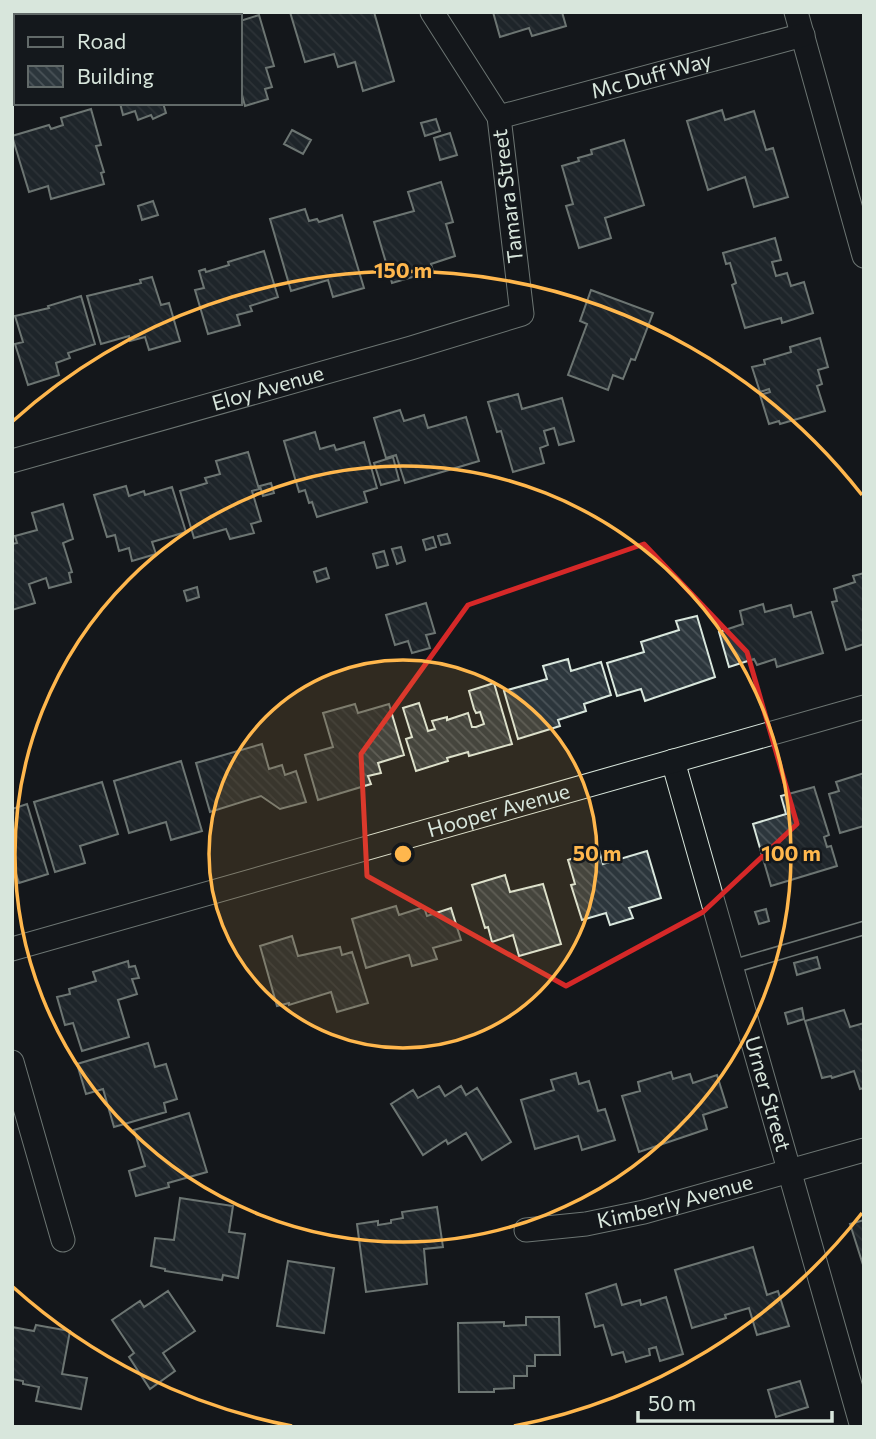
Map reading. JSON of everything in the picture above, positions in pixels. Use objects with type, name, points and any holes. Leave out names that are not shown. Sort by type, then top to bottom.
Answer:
[{"type":"street","name":"Tamara Street","points":[[432,12],[499,117],[522,314]]},
{"type":"street","points":[[796,12],[864,256]]},
{"type":"street","name":"Mc Duff Way","points":[[499,117],[803,35]]},
{"type":"street","name":"Eloy Avenue","points":[[12,461],[398,352],[522,314]]},
{"type":"street","name":"Hooper Avenue","points":[[12,949],[864,707]]},
{"type":"street","name":"Urner Street","points":[[673,761],[862,1427]]},
{"type":"street","points":[[12,1062],[63,1240]]},
{"type":"street","name":"Kimberly Avenue","points":[[526,1230],[586,1224],[644,1212],[864,1150]]},
{"type":"lane","points":[[731,967],[864,928]]},
{"type":"highlighted area","points":[[644,544],[747,652],[797,824],[703,912],[566,986],[367,876],[361,754],[468,605]]},
{"type":"building","points":[[290,12],[374,12],[394,81],[363,91],[355,62],[338,67],[334,54],[305,62]]},
{"type":"building","points":[[493,12],[562,12],[566,26],[532,36],[529,28],[500,37]]},
{"type":"building","points":[[259,15],[274,66],[266,68],[272,87],[265,89],[268,99],[245,106],[242,95],[242,20]]},
{"type":"building","points":[[120,105],[164,105],[166,113],[153,119],[151,115],[138,120],[135,111],[123,115]]},
{"type":"building","points":[[91,109],[101,145],[96,146],[104,172],[101,173],[104,184],[51,199],[48,186],[29,192],[12,136],[49,125],[51,129],[63,125],[61,118]]},
{"type":"building","points":[[722,110],[725,120],[754,111],[766,150],[773,148],[788,197],[754,207],[745,177],[708,190],[687,121]]},
{"type":"building","points":[[436,119],[440,131],[425,136],[421,123]]},
{"type":"building","points":[[292,130],[311,140],[303,154],[284,144]]},
{"type":"building","points":[[450,133],[457,155],[440,160],[434,138]]},
{"type":"building","points":[[624,140],[644,205],[605,218],[611,238],[579,248],[566,206],[573,204],[562,166],[592,154],[591,150]]},
{"type":"building","points":[[441,182],[453,222],[446,224],[455,256],[431,264],[433,271],[392,283],[374,222],[414,211],[408,192]]},
{"type":"building","points":[[153,201],[158,215],[142,220],[138,206]]},
{"type":"building","points":[[305,209],[309,221],[317,219],[319,222],[342,215],[364,288],[333,297],[328,280],[291,291],[270,219]]},
{"type":"building","points":[[775,238],[781,260],[772,262],[776,276],[787,273],[791,286],[804,282],[813,313],[782,323],[781,318],[745,328],[732,285],[736,283],[730,263],[726,264],[723,253]]},
{"type":"building","points":[[264,251],[278,297],[250,306],[252,311],[237,315],[240,325],[208,334],[195,290],[204,288],[199,271],[205,269],[206,272],[229,265],[228,262]]},
{"type":"building","points":[[152,277],[161,305],[169,303],[180,341],[149,350],[145,337],[130,341],[129,336],[101,344],[87,296],[141,283],[140,280]]},
{"type":"building","points":[[591,290],[653,313],[635,360],[631,359],[623,379],[613,375],[608,390],[568,375],[587,324],[580,321]]},
{"type":"building","points":[[81,296],[95,344],[68,353],[70,358],[56,363],[59,375],[28,385],[15,344],[23,342],[15,316],[49,308],[48,306]]},
{"type":"building","points":[[820,338],[828,367],[818,370],[822,384],[817,386],[825,411],[780,424],[779,421],[769,424],[760,395],[770,392],[769,389],[760,392],[752,367],[765,364],[764,360],[791,352],[790,347]]},
{"type":"building","points":[[518,394],[522,409],[562,398],[574,441],[559,445],[554,428],[544,431],[548,445],[540,448],[544,463],[513,472],[501,431],[497,432],[488,402]]},
{"type":"building","points":[[400,410],[404,421],[424,415],[428,428],[466,417],[479,461],[405,483],[396,455],[386,458],[374,418]]},
{"type":"building","points":[[315,432],[320,449],[334,445],[336,450],[364,442],[377,488],[364,492],[367,502],[317,517],[305,490],[299,492],[284,441]]},
{"type":"building","points":[[248,452],[259,489],[252,491],[261,521],[251,524],[254,533],[230,539],[226,529],[194,538],[180,491],[207,483],[205,478],[220,474],[216,461]]},
{"type":"building","points":[[393,457],[399,480],[381,485],[374,463]]},
{"type":"building","points":[[271,483],[274,493],[263,496],[260,486]]},
{"type":"building","points":[[126,486],[129,496],[144,491],[145,495],[172,487],[186,532],[152,542],[156,554],[132,561],[129,548],[119,551],[115,535],[107,537],[94,495]]},
{"type":"building","points":[[63,504],[73,539],[63,543],[72,572],[69,573],[71,582],[49,588],[46,578],[29,584],[35,603],[12,610],[12,544],[17,543],[15,536],[37,530],[32,513]]},
{"type":"building","points":[[447,534],[450,543],[441,545],[438,536]]},
{"type":"building","points":[[433,537],[436,547],[426,550],[423,540]]},
{"type":"building","points":[[401,547],[405,561],[397,564],[392,549]]},
{"type":"building","points":[[384,551],[388,565],[377,568],[373,554]]},
{"type":"building","points":[[326,568],[329,578],[317,582],[314,572]]},
{"type":"building","points":[[864,573],[864,644],[846,650],[832,602],[837,601],[834,589],[855,582],[853,576]]},
{"type":"building","points":[[197,587],[199,597],[187,601],[184,591]]},
{"type":"building","points":[[426,603],[435,633],[426,635],[430,648],[412,653],[408,641],[395,645],[386,615]]},
{"type":"building","points":[[763,604],[765,612],[791,605],[794,617],[811,612],[823,653],[777,667],[775,659],[757,665],[754,659],[729,667],[719,632],[743,624],[740,611]]},
{"type":"building","points":[[697,616],[715,677],[645,701],[641,689],[617,696],[607,663],[644,652],[641,642],[679,630],[676,621]]},
{"type":"building","points":[[568,659],[571,671],[601,662],[611,695],[584,704],[586,711],[558,720],[560,726],[518,739],[504,691],[547,679],[543,666]]},
{"type":"building","points":[[494,683],[512,744],[469,756],[468,752],[416,771],[406,739],[412,737],[403,708],[419,703],[428,731],[435,729],[432,721],[447,717],[447,720],[468,713],[472,727],[476,727],[484,724],[480,712],[476,713],[474,709],[469,691]]},
{"type":"building","points":[[355,704],[358,713],[389,704],[404,755],[378,763],[381,773],[368,776],[371,784],[318,800],[305,755],[333,747],[323,713]]},
{"type":"building","points":[[262,744],[269,769],[282,765],[285,775],[296,771],[306,802],[280,809],[261,796],[210,812],[196,763]]},
{"type":"building","points":[[181,761],[202,831],[171,840],[166,822],[129,833],[114,781]]},
{"type":"building","points":[[864,773],[864,826],[840,833],[829,794],[839,791],[836,782]]},
{"type":"building","points":[[102,782],[118,834],[80,846],[85,863],[55,872],[34,802]]},
{"type":"building","points":[[814,787],[829,835],[824,837],[827,847],[831,846],[837,866],[771,886],[753,824],[786,814],[781,796]]},
{"type":"building","points":[[27,804],[48,874],[19,883],[14,868],[12,869],[12,809]]},
{"type":"building","points":[[599,850],[603,864],[647,851],[661,898],[629,908],[633,918],[610,925],[606,913],[582,920],[571,885],[575,884],[568,860]]},
{"type":"building","points":[[505,875],[510,892],[543,884],[561,944],[519,956],[513,935],[492,942],[472,885]]},
{"type":"building","points":[[396,906],[399,915],[424,907],[427,916],[451,908],[461,940],[433,948],[437,959],[412,966],[409,955],[366,968],[352,919]]},
{"type":"building","points":[[766,909],[769,921],[759,924],[755,912]]},
{"type":"building","points":[[292,936],[298,956],[340,947],[342,955],[352,952],[368,1003],[337,1012],[331,992],[277,1006],[260,946]]},
{"type":"building","points":[[817,957],[820,968],[797,975],[794,963]]},
{"type":"building","points":[[128,961],[129,967],[135,966],[139,978],[132,979],[137,994],[118,1000],[129,1037],[82,1051],[73,1023],[65,1025],[57,997],[70,994],[69,989],[96,981],[93,972]]},
{"type":"building","points":[[802,1008],[804,1019],[788,1024],[785,1013]]},
{"type":"building","points":[[844,1010],[850,1027],[864,1023],[864,1088],[860,1089],[854,1071],[832,1078],[822,1078],[805,1021]]},
{"type":"building","points":[[148,1043],[155,1067],[166,1064],[177,1099],[164,1103],[166,1112],[114,1127],[103,1089],[86,1094],[77,1064]]},
{"type":"building","points":[[671,1072],[673,1079],[690,1074],[693,1083],[717,1075],[727,1107],[703,1115],[707,1129],[639,1152],[622,1096],[640,1091],[638,1082]]},
{"type":"building","points":[[576,1073],[579,1084],[589,1081],[598,1111],[605,1109],[615,1140],[582,1150],[578,1136],[535,1149],[521,1100],[554,1090],[551,1080]]},
{"type":"building","points":[[439,1086],[445,1096],[461,1086],[466,1095],[477,1088],[511,1142],[482,1160],[466,1133],[448,1144],[446,1140],[423,1155],[391,1104],[413,1090],[418,1098]]},
{"type":"building","points":[[189,1113],[207,1172],[136,1196],[129,1171],[145,1166],[134,1130]]},
{"type":"building","points":[[180,1198],[233,1206],[229,1232],[245,1234],[238,1278],[223,1275],[222,1280],[165,1271],[151,1266],[155,1238],[174,1240]]},
{"type":"building","points":[[437,1207],[443,1247],[424,1249],[427,1284],[366,1292],[357,1224],[378,1221],[378,1225],[391,1223],[391,1220],[403,1218],[402,1212]]},
{"type":"building","points":[[864,1220],[864,1268],[850,1224]]},
{"type":"building","points":[[753,1247],[767,1295],[778,1291],[789,1326],[757,1335],[749,1308],[692,1328],[675,1270]]},
{"type":"building","points":[[288,1261],[334,1268],[324,1333],[277,1326]]},
{"type":"building","points":[[616,1284],[622,1305],[640,1300],[641,1305],[666,1297],[683,1354],[660,1361],[656,1347],[649,1349],[650,1355],[626,1362],[623,1352],[612,1355],[603,1325],[595,1327],[586,1294]]},
{"type":"building","points":[[168,1291],[195,1331],[163,1353],[175,1371],[150,1389],[129,1357],[134,1353],[112,1320],[140,1301],[144,1307]]},
{"type":"building","points":[[526,1317],[559,1317],[560,1355],[535,1355],[535,1366],[527,1366],[527,1376],[514,1376],[514,1388],[494,1389],[494,1392],[459,1392],[458,1323],[504,1322],[504,1326],[526,1325]]},
{"type":"building","points":[[36,1325],[70,1331],[62,1374],[87,1378],[81,1409],[36,1401],[39,1387],[12,1379],[12,1327],[34,1331]]},
{"type":"building","points":[[800,1381],[808,1407],[776,1417],[768,1390]]}]
